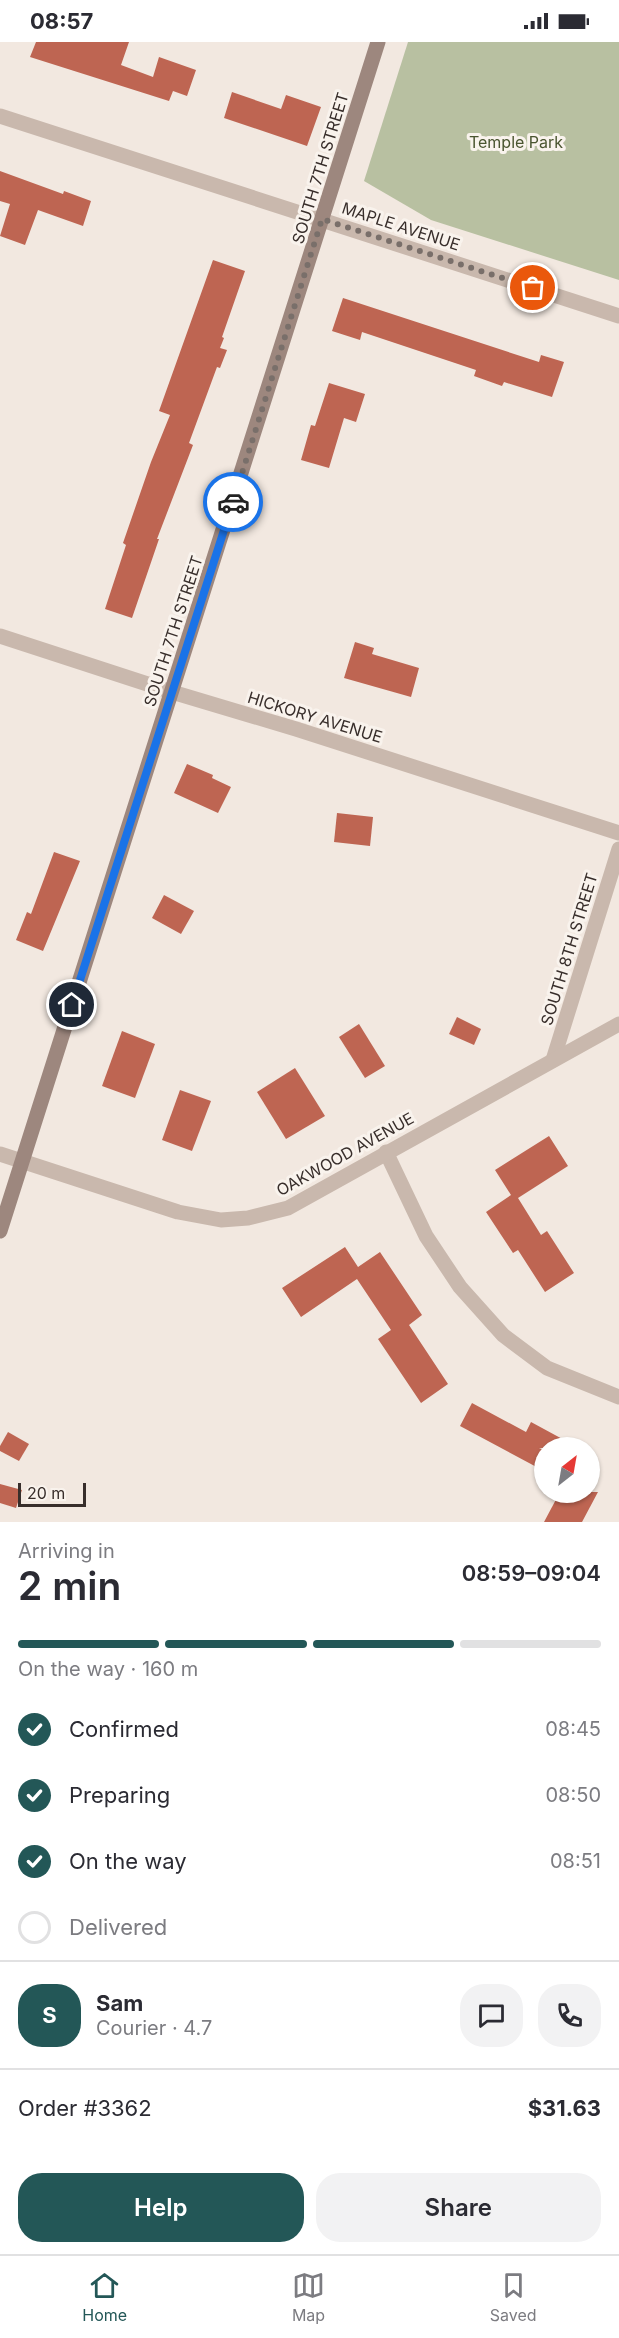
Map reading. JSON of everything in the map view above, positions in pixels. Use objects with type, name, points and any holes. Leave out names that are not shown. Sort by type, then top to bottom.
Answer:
[{"type":"street","name":"SOUTH 7TH STREET","points":[[0,1231],[378,42]]},
{"type":"street","name":"MAPLE AVENUE","points":[[0,116],[619,316]]},
{"type":"street","name":"HICKORY AVENUE","points":[[0,636],[619,833]]},
{"type":"street","name":"SOUTH 8TH STREET","points":[[554,1060],[619,849]]},
{"type":"street","name":"OAKWOOD AVENUE","points":[[0,1154],[178,1212],[221,1220],[248,1218],[288,1208],[619,1024]]},
{"type":"street","points":[[386,1152],[426,1236],[460,1287],[503,1335],[547,1368],[619,1397]]},
{"type":"green space","name":"Temple Park","points":[[408,42],[619,42],[619,280],[431,220],[364,181]]},
{"type":"building","points":[[36,42],[129,42],[121,65],[153,77],[159,57],[196,70],[187,96],[173,91],[169,101],[30,57]]},
{"type":"building","points":[[232,92],[281,109],[286,95],[321,107],[307,146],[224,118]]},
{"type":"building","points":[[0,171],[63,194],[64,191],[91,201],[83,226],[38,210],[25,245],[0,236],[10,204],[0,201]]},
{"type":"building","points":[[213,260],[245,271],[222,337],[224,338],[220,348],[227,350],[220,368],[217,367],[189,443],[193,445],[157,539],[159,539],[132,618],[105,609],[126,545],[123,543],[170,415],[159,411]]},
{"type":"building","points":[[343,298],[539,362],[541,355],[564,362],[552,397],[504,382],[502,386],[474,376],[476,370],[362,332],[360,340],[332,331]]},
{"type":"building","points":[[329,383],[365,394],[356,422],[344,418],[329,468],[301,460],[311,425],[315,426]]},
{"type":"building","points":[[355,642],[374,648],[372,654],[419,668],[411,697],[344,678]]},
{"type":"building","points":[[187,764],[213,775],[212,778],[231,787],[218,813],[174,793]]},
{"type":"building","points":[[337,813],[373,817],[370,846],[334,842]]},
{"type":"building","points":[[54,852],[80,861],[43,951],[16,940],[27,912],[31,914]]},
{"type":"building","points":[[164,895],[194,911],[181,934],[152,918]]},
{"type":"building","points":[[457,1017],[481,1029],[474,1045],[449,1034]]},
{"type":"building","points":[[359,1024],[385,1066],[365,1078],[339,1037]]},
{"type":"building","points":[[122,1031],[155,1044],[135,1098],[102,1086]]},
{"type":"building","points":[[295,1068],[325,1116],[286,1139],[257,1092]]},
{"type":"building","points":[[180,1090],[211,1101],[192,1151],[162,1140]]},
{"type":"building","points":[[549,1136],[568,1166],[518,1198],[541,1235],[547,1231],[574,1273],[545,1292],[518,1250],[513,1253],[486,1212],[511,1195],[495,1170]]},
{"type":"building","points":[[345,1247],[358,1267],[380,1252],[422,1315],[409,1325],[448,1384],[421,1403],[378,1339],[391,1330],[357,1279],[301,1317],[282,1288]]},
{"type":"building","points":[[472,1403],[526,1432],[531,1422],[559,1437],[534,1437],[534,1466],[460,1426]]},
{"type":"building","points":[[8,1432],[29,1444],[19,1461],[0,1451],[0,1446]]},
{"type":"building","points":[[0,1484],[22,1490],[16,1508],[0,1503]]},
{"type":"building","points":[[554,1503],[592,1503],[582,1522],[544,1522]]},
{"type":"way so far","points":[[233,502],[322,219],[533,288]]},
{"type":"route","points":[[72,1005],[233,502]]}]
